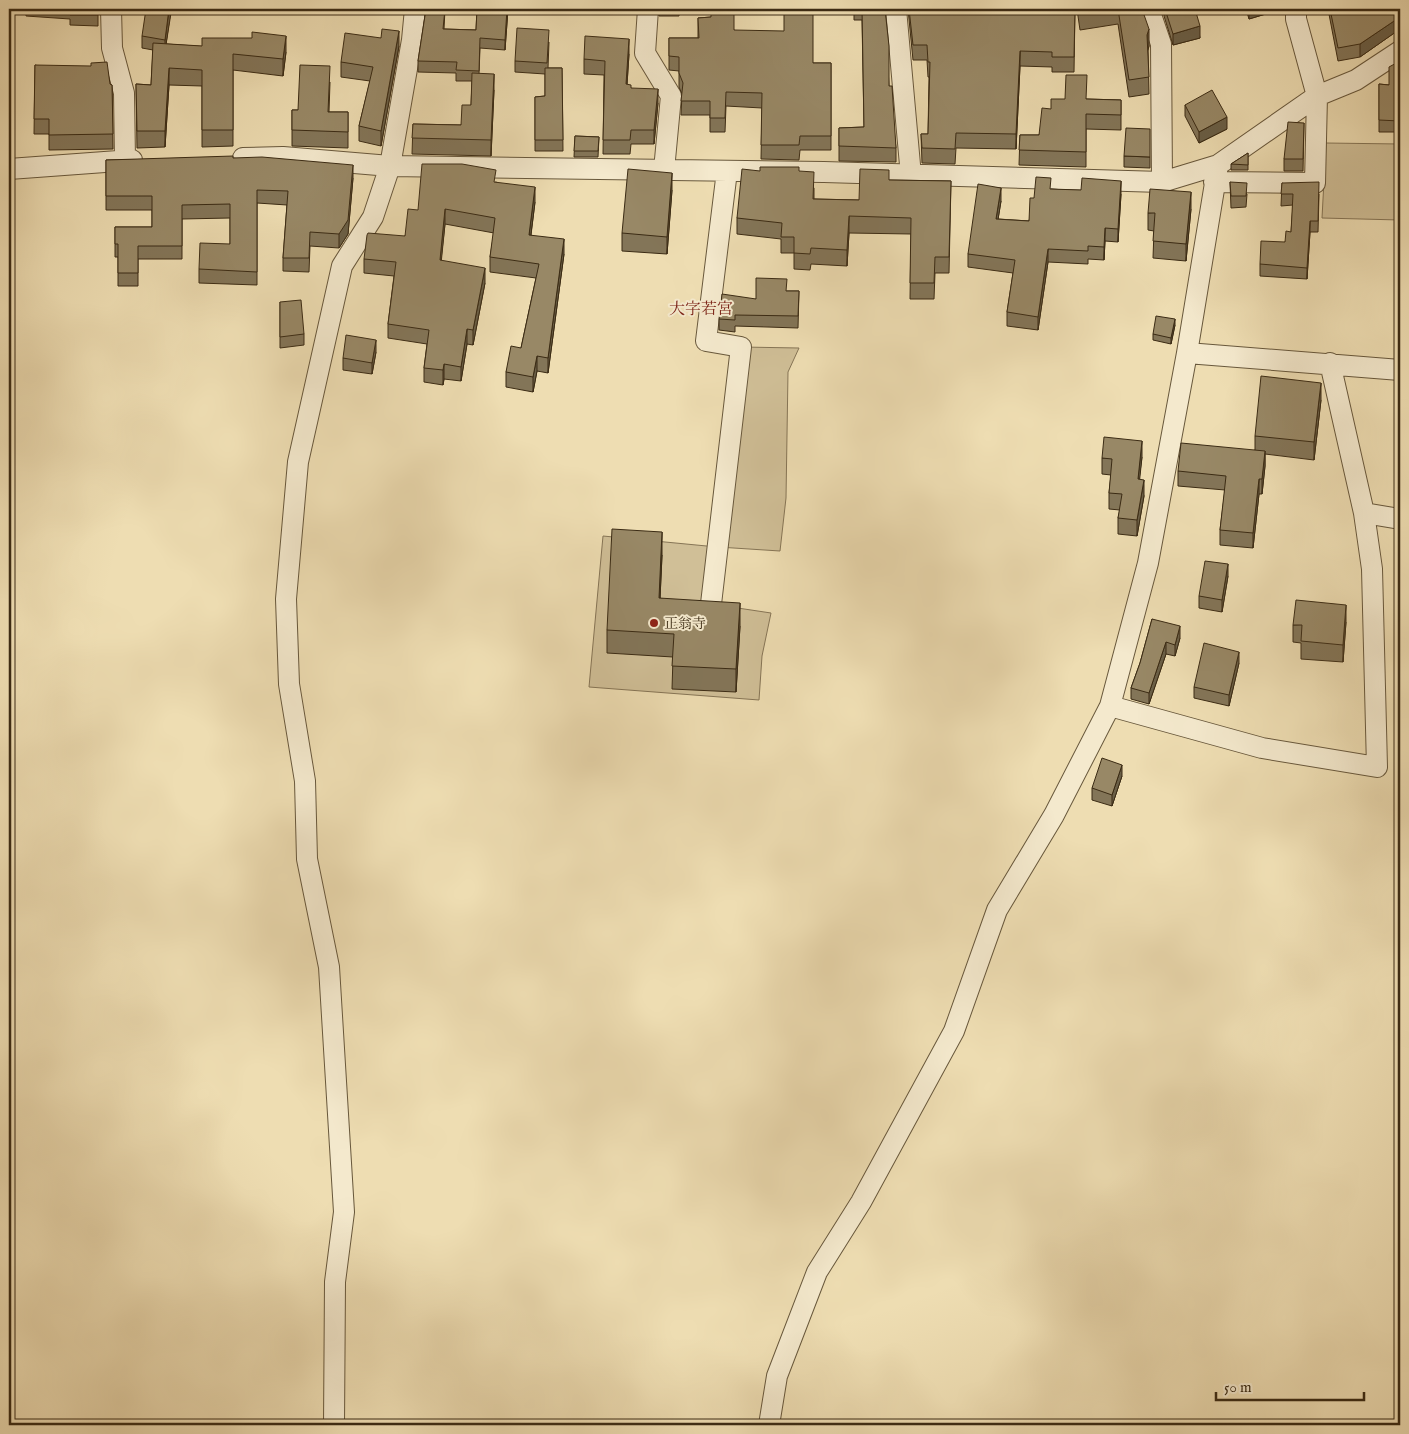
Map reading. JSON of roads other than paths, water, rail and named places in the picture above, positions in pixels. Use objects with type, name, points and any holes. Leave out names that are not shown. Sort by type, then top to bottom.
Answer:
[{"type":"street","points":[[111,9],[112,48],[124,93],[125,160]]},
{"type":"street","points":[[334,1425],[335,1282],[344,1212],[329,967],[307,858],[305,781],[288,684],[286,599],[298,462],[342,266],[373,217],[390,166],[412,40],[415,9]]},
{"type":"street","points":[[648,9],[646,53],[671,96],[664,170]]},
{"type":"street","points":[[896,9],[911,176]]},
{"type":"street","points":[[1149,9],[1160,44],[1162,182]]},
{"type":"street","points":[[224,158],[283,158],[390,166],[727,171],[1162,182],[1216,173],[1315,183],[1317,96],[1296,19],[1296,9]]},
{"type":"street","points":[[768,1425],[776,1376],[817,1272],[861,1202],[954,1031],[997,910],[1054,815],[1110,706],[1148,563],[1187,353],[1216,173],[1317,96],[1356,80],[1400,51]]},
{"type":"street","points":[[9,169],[154,159]]},
{"type":"street","points":[[711,604],[741,347],[706,341],[727,171]]},
{"type":"street","points":[[1187,353],[1400,370]]},
{"type":"street","points":[[1110,706],[1262,748],[1377,767],[1372,570],[1364,513],[1330,363]]},
{"type":"street","points":[[1364,513],[1400,519]]},
{"type":"place","name":"正翁寺","points":[[654,623]]},
{"type":"district","name":"大字若宮","points":[[701,308]]}]
